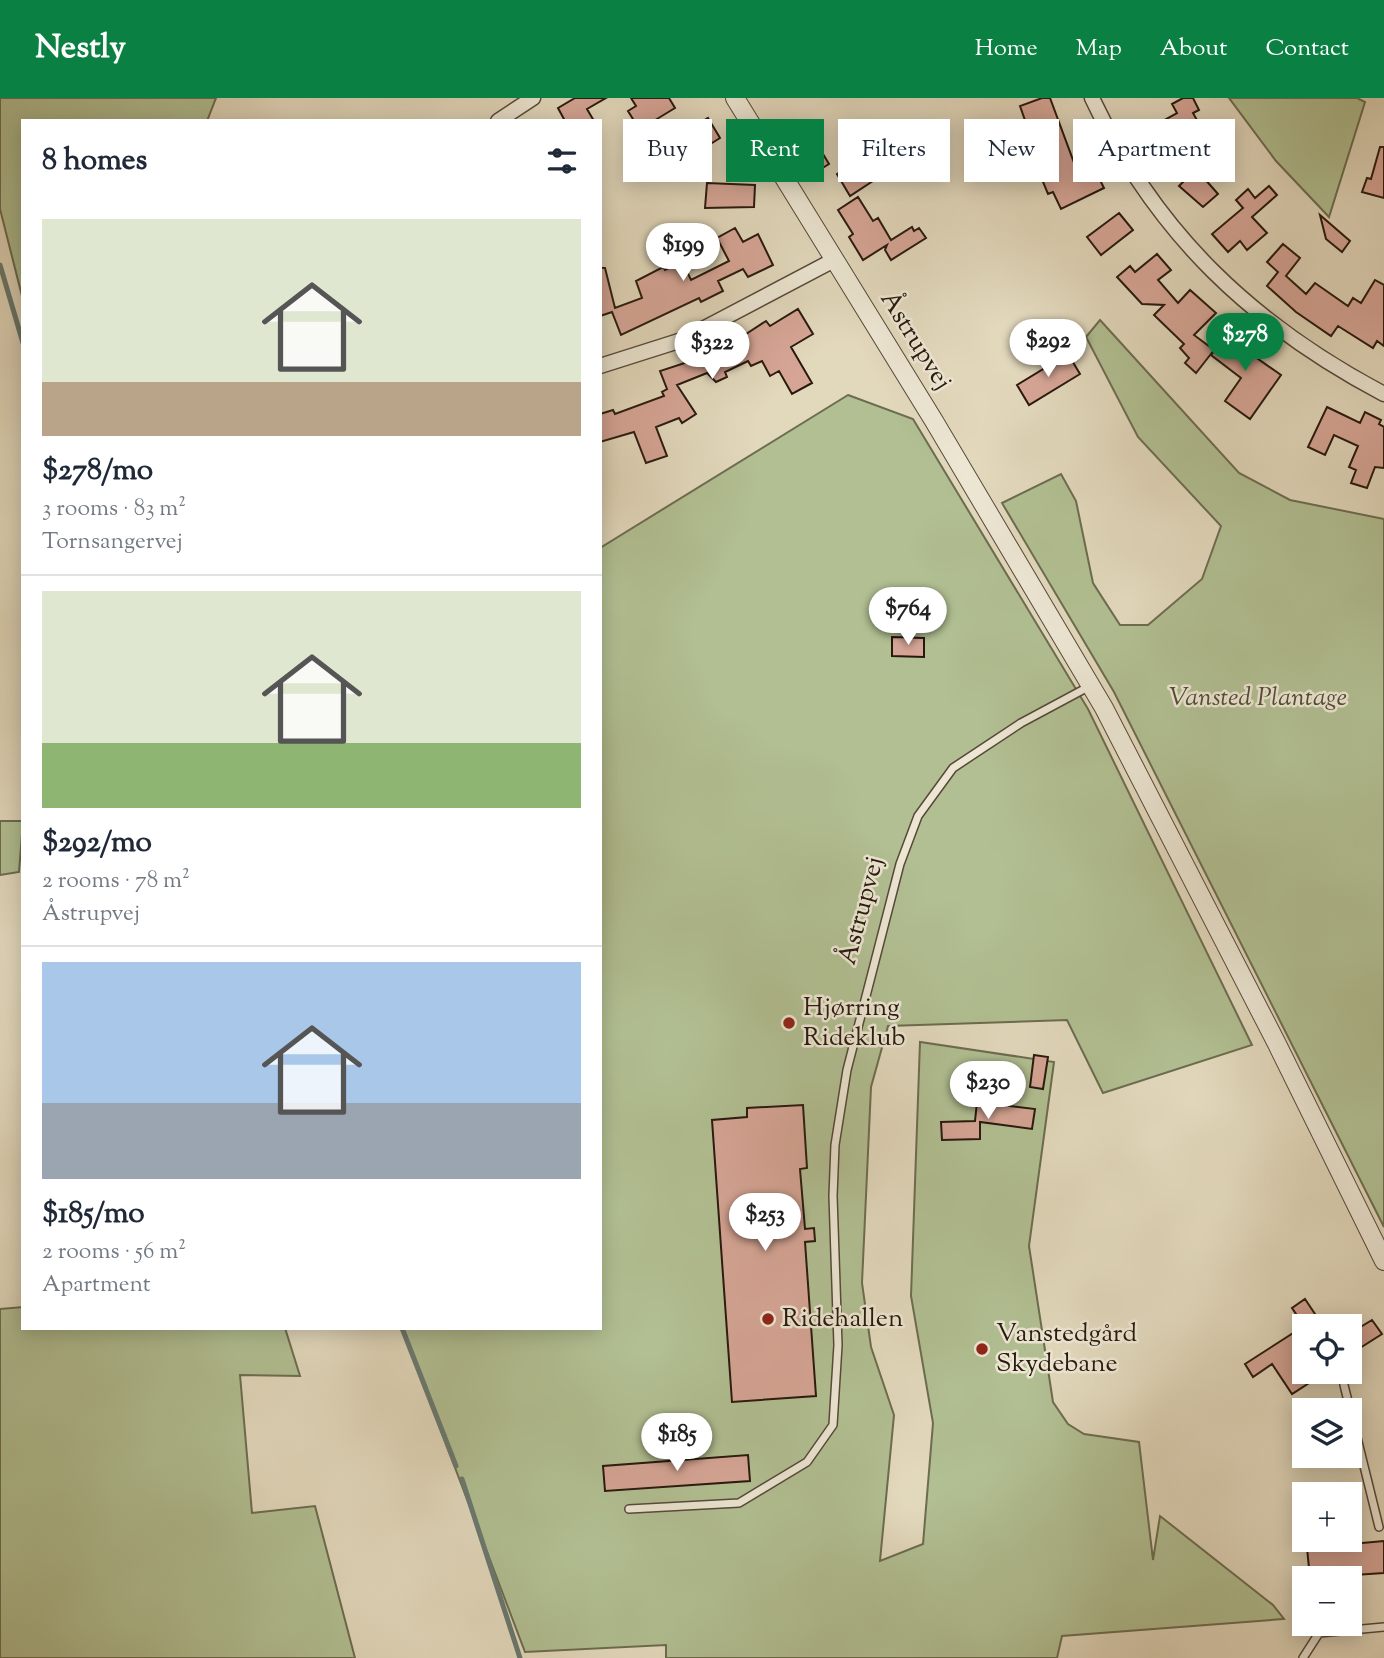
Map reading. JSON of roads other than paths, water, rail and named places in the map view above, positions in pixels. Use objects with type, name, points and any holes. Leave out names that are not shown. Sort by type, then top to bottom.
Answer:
[{"type":"street","name":"Åstrupvej","points":[[735,98],[934,421],[1091,685],[1277,1044],[1384,1261]]},
{"type":"street","points":[[1092,98],[1140,183],[1175,230],[1223,283],[1277,329],[1326,364],[1384,394]]},
{"type":"street","points":[[501,119],[527,100]]},
{"type":"street","points":[[602,365],[682,340],[834,260]]},
{"type":"lane","name":"Åstrupvej","points":[[629,1509],[739,1503],[807,1462],[833,1425],[838,1345],[833,1196],[835,1145],[847,1070],[900,864],[918,816],[953,768],[1021,723],[1091,685]]},
{"type":"lane","points":[[1344,1385],[1379,1527]]},
{"type":"lane","points":[[1303,1658],[1319,1633],[1384,1627]]},
{"type":"waterway","points":[[0,265],[21,336]]},
{"type":"waterway","points":[[403,1330],[456,1466]]},
{"type":"waterway","points":[[462,1479],[520,1658]]},
{"type":"place","name":"Hjørring Rideklub","points":[[789,1023]]},
{"type":"place","name":"Ridehallen","points":[[768,1319]]},
{"type":"place","name":"Vanstedgård Skydebane","points":[[982,1349]]},
{"type":"park label","name":"Vansted Plantage","points":[[1258,698]]}]
